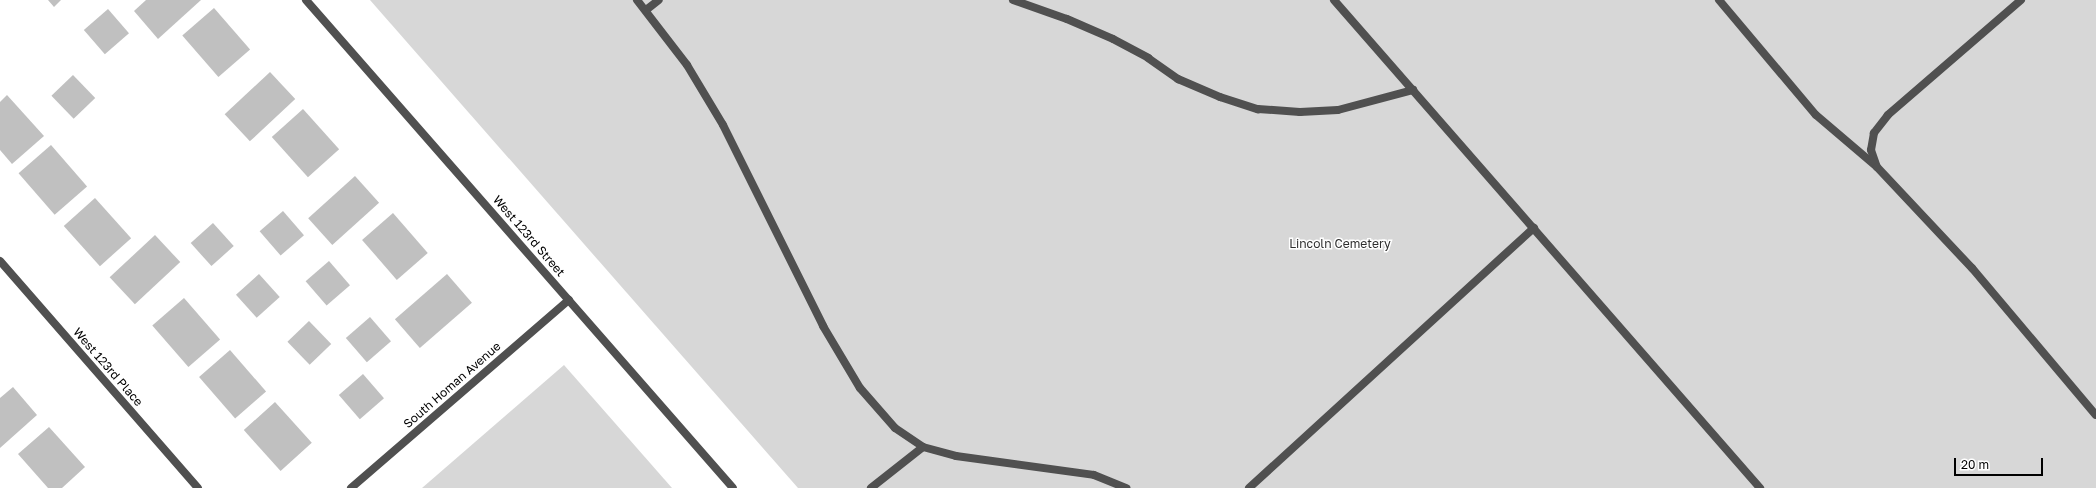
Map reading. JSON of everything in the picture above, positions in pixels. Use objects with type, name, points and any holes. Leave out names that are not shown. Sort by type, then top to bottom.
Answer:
[{"type":"street","name":"West 123rd Street","points":[[306,0],[733,488]]},
{"type":"street","points":[[637,0],[687,65],[723,125],[823,326],[860,388],[895,428],[923,447],[956,456],[1094,475],[1126,488]]},
{"type":"street","points":[[646,10],[659,0]]},
{"type":"street","points":[[1013,0],[1067,19],[1113,39],[1148,58],[1178,79],[1220,97],[1258,109],[1300,112],[1338,110],[1413,90]]},
{"type":"street","points":[[1334,0],[1760,488]]},
{"type":"street","points":[[1718,0],[1816,114],[1877,167],[1972,268],[2096,415]]},
{"type":"street","points":[[1877,167],[1871,150],[1874,133],[1888,115],[2021,0]]},
{"type":"street","points":[[1249,488],[1534,228]]},
{"type":"street","name":"West 123rd Place","points":[[0,261],[198,488]]},
{"type":"street","name":"South Homan Avenue","points":[[351,488],[568,300]]},
{"type":"street","points":[[871,488],[923,447]]},
{"type":"green space","name":"Lincoln Cemetery","points":[[370,0],[2096,0],[2096,488],[798,488]]},
{"type":"green space","points":[[564,365],[672,488],[422,488]]},
{"type":"building","points":[[48,0],[61,0],[54,7]]},
{"type":"building","points":[[146,0],[201,0],[158,39],[134,11]]},
{"type":"building","points":[[214,8],[250,50],[218,77],[182,36]]},
{"type":"building","points":[[108,9],[129,33],[105,54],[84,30]]},
{"type":"building","points":[[270,72],[295,99],[250,141],[225,114]]},
{"type":"building","points":[[73,75],[95,98],[74,119],[51,96]]},
{"type":"building","points":[[7,95],[44,136],[12,164],[0,150],[0,102]]},
{"type":"building","points":[[303,109],[339,149],[308,177],[272,137]]},
{"type":"building","points":[[51,145],[87,187],[55,215],[19,173]]},
{"type":"building","points":[[355,176],[379,203],[332,245],[308,218]]},
{"type":"building","points":[[95,198],[131,238],[100,266],[64,226]]},
{"type":"building","points":[[283,211],[304,235],[281,255],[260,231]]},
{"type":"building","points":[[393,213],[428,253],[397,280],[362,240]]},
{"type":"building","points":[[213,223],[234,246],[211,266],[191,243]]},
{"type":"building","points":[[155,235],[180,262],[135,304],[110,277]]},
{"type":"building","points":[[329,261],[350,285],[327,305],[306,281]]},
{"type":"building","points":[[259,274],[280,297],[257,318],[236,295]]},
{"type":"building","points":[[447,274],[472,303],[420,348],[395,319]]},
{"type":"building","points":[[184,298],[220,340],[188,367],[152,326]]},
{"type":"building","points":[[370,317],[391,341],[367,362],[346,338]]},
{"type":"building","points":[[309,321],[331,344],[310,365],[287,342]]},
{"type":"building","points":[[230,350],[266,392],[235,418],[199,377]]},
{"type":"building","points":[[363,374],[384,398],[360,419],[339,395]]},
{"type":"building","points":[[13,387],[37,415],[0,448],[0,398]]},
{"type":"building","points":[[275,402],[312,443],[281,471],[244,430]]},
{"type":"building","points":[[49,427],[85,467],[62,488],[48,488],[18,454]]}]
